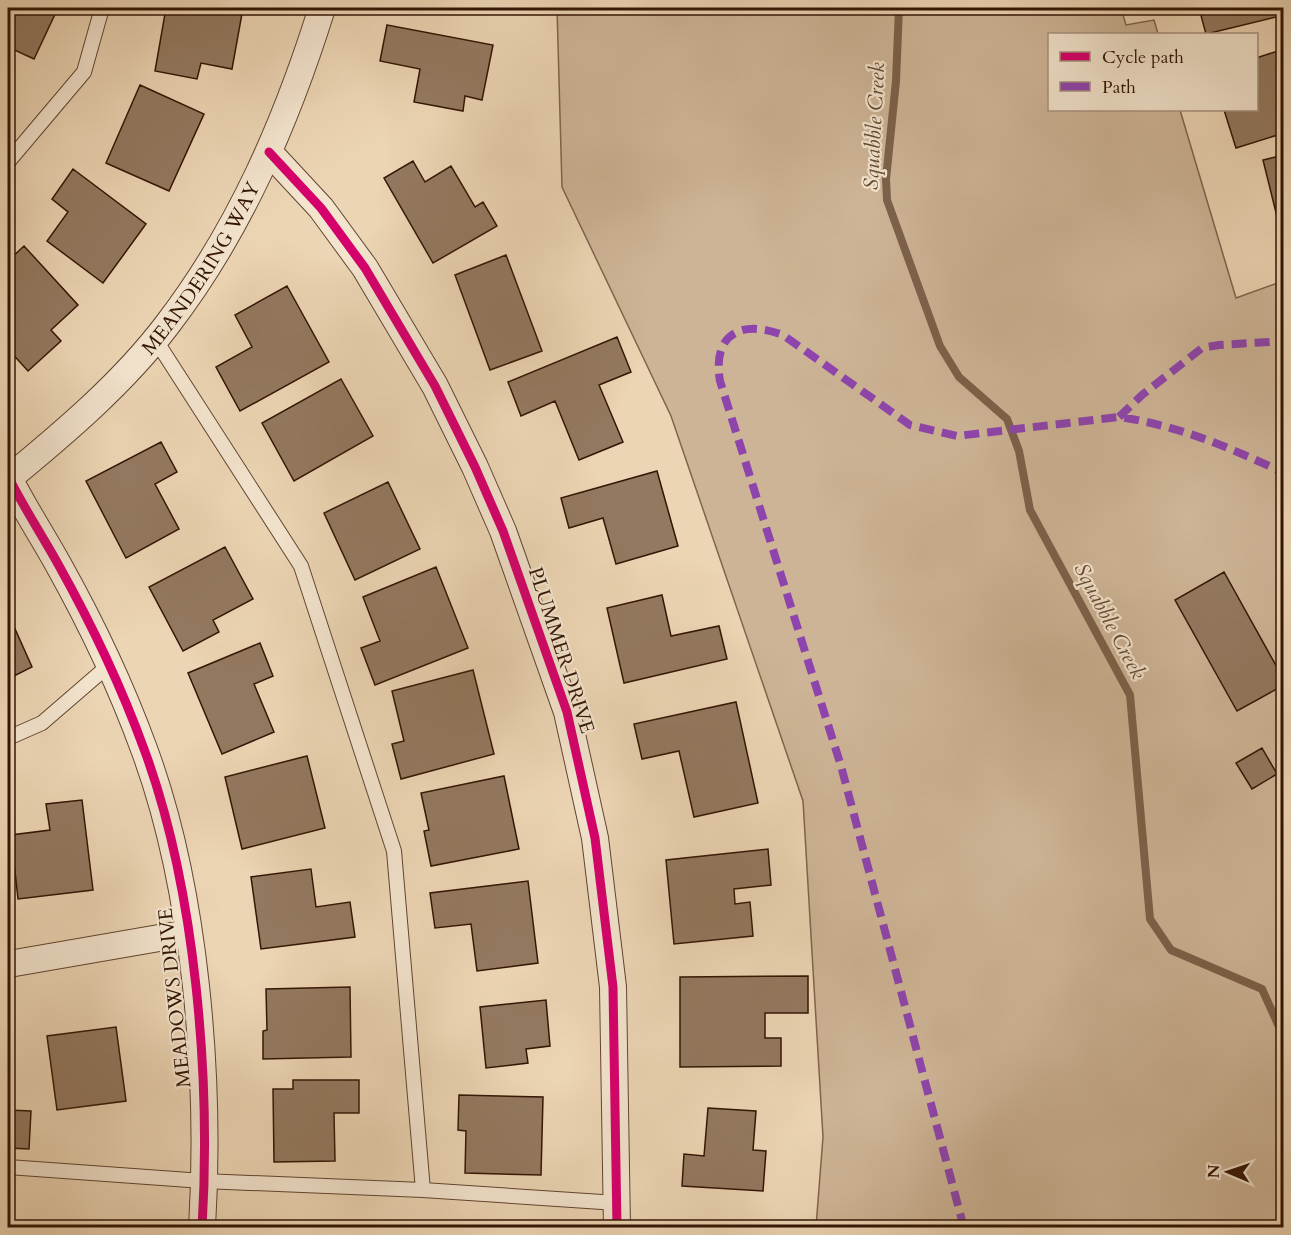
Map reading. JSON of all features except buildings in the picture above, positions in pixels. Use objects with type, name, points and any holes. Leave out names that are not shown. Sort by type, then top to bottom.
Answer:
[{"type":"street","name":"MEANDERING WAY","points":[[8,478],[129,370],[155,339],[197,281],[240,210],[278,134],[322,8]]},
{"type":"street","name":"PLUMMER DRIVE","points":[[269,152],[321,208],[365,268],[435,386],[475,466],[503,531],[567,711],[595,838],[613,987],[617,1215]]},
{"type":"street","name":"MEADOWS DRIVE","points":[[8,478],[28,517],[58,564],[108,666],[151,773],[168,830],[188,933],[202,1067],[202,1227]]},
{"type":"street","points":[[8,964],[188,933]]},
{"type":"lane","points":[[8,162],[84,72],[102,8]]},
{"type":"lane","points":[[155,339],[301,566],[394,851],[423,1190]]},
{"type":"lane","points":[[8,738],[42,723],[108,666]]},
{"type":"lane","points":[[8,1167],[203,1181],[423,1190],[617,1215]]},
{"type":"shaded area","points":[[557,8],[1121,8],[1126,25],[1154,20],[1158,33],[1048,33],[1048,111],[1180,111],[1236,298],[1283,281],[1283,1227],[816,1227],[823,1137],[803,801],[671,416],[562,187]]},
{"type":"waterway","name":"Squabble Creek","points":[[899,8],[896,81],[886,179],[887,200],[940,346],[959,377],[1007,419],[1019,451],[1030,510],[1130,695],[1150,919],[1171,950],[1262,989],[1281,1031],[1281,1228]]},
{"type":"marked path","points":[[964,1228],[841,766],[720,381],[719,365],[725,342],[733,334],[742,330],[768,330],[783,335],[910,425],[957,436],[1119,417],[1183,432],[1284,473]]},
{"type":"marked path","points":[[1119,417],[1142,395],[1202,348],[1284,341]]},
{"type":"cycle path","points":[[269,152],[321,208],[365,268],[435,386],[475,467],[503,531],[567,712],[595,838],[613,987],[617,1228]]},
{"type":"cycle path","points":[[9,478],[70,586],[105,655],[135,725],[162,804],[188,923],[196,985],[204,1110],[202,1228]]}]
